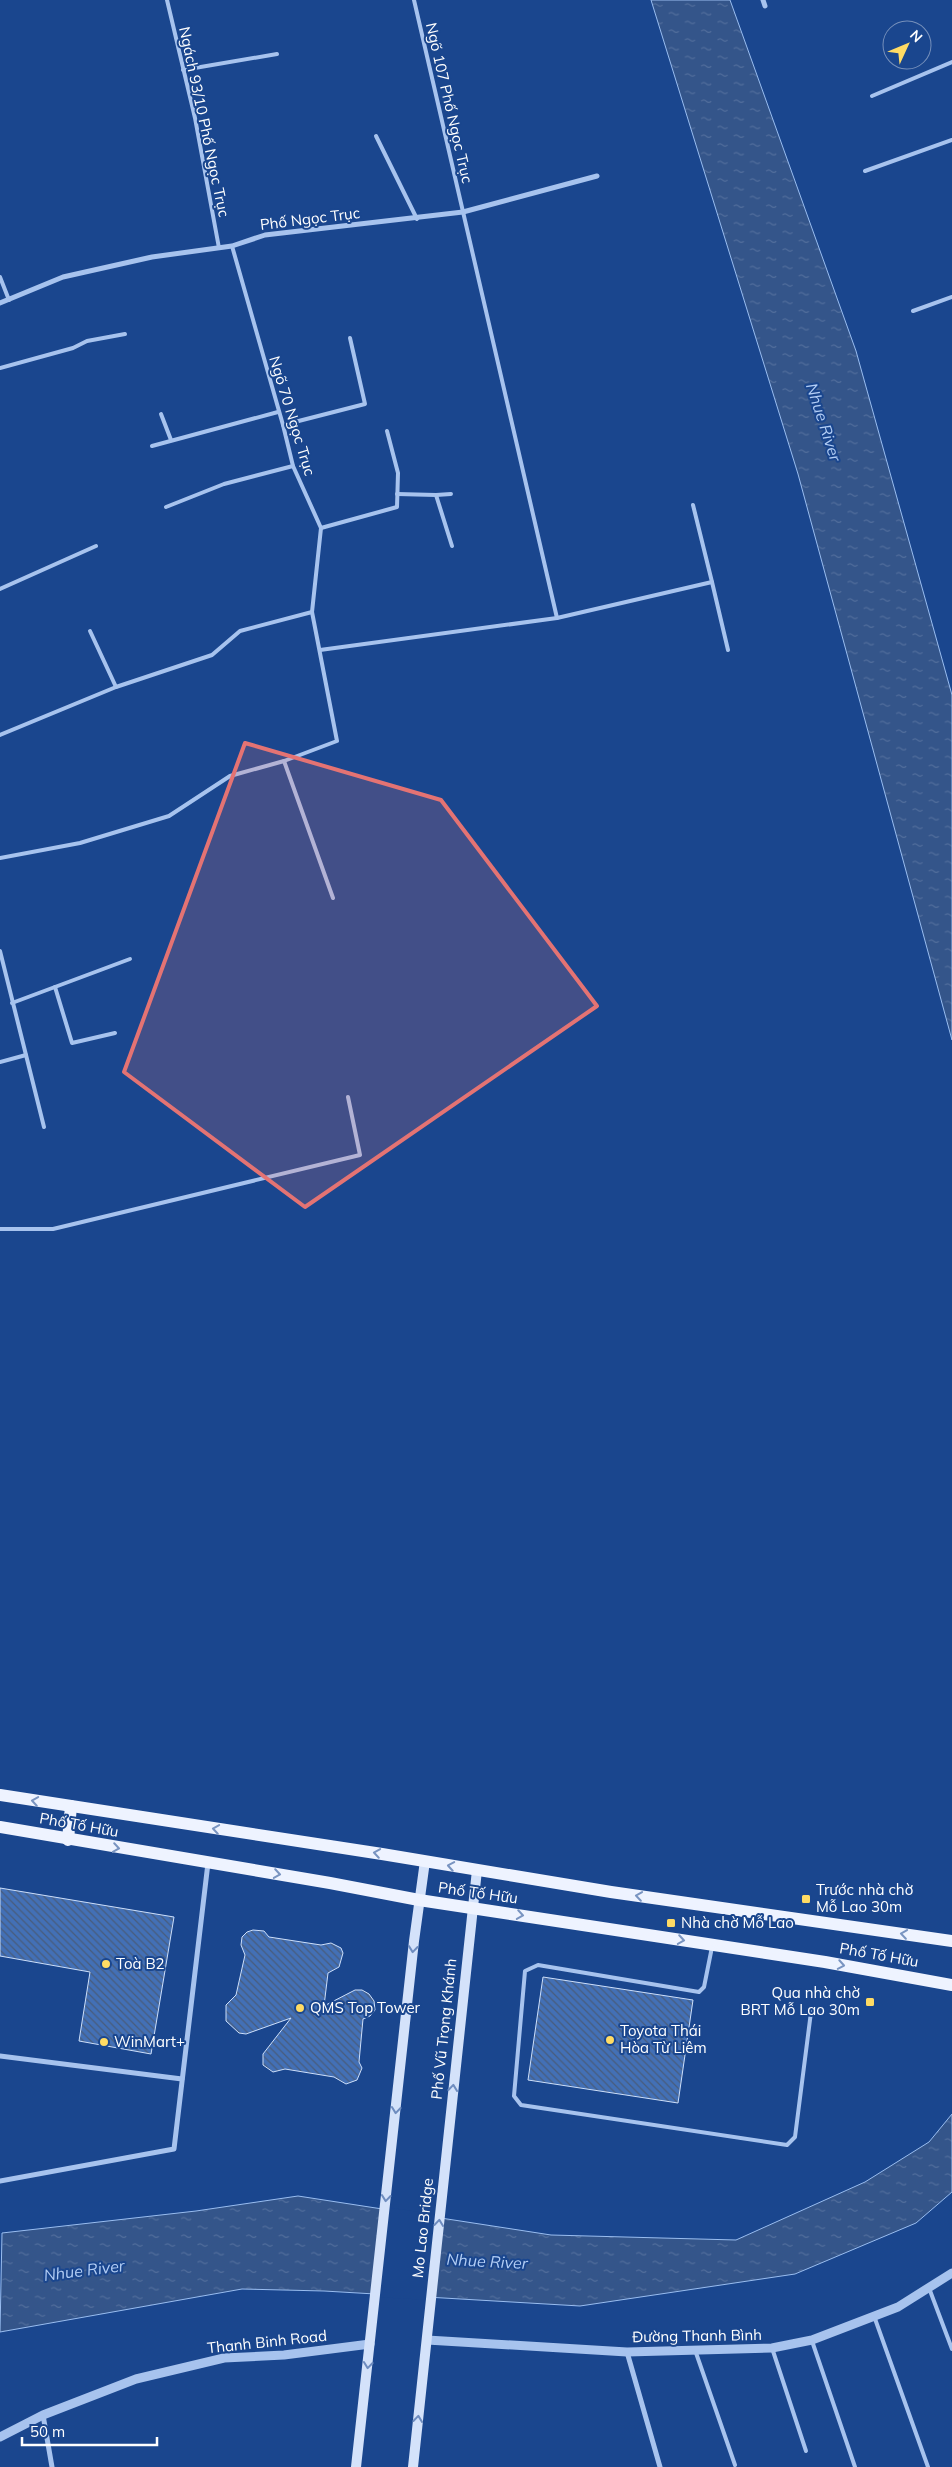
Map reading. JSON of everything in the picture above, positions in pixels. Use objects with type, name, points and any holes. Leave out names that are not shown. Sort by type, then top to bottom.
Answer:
[{"type":"main road","name":"Phố Tố Hữu","points":[[0,1795],[612,1892],[952,1941]]},
{"type":"main road","points":[[68,1840],[71,1806]]},
{"type":"main road","name":"Phố Tố Hữu","points":[[0,1827],[419,1900],[825,1962],[952,1985]]},
{"type":"main road","points":[[356,2467],[419,1900],[425,1861]]},
{"type":"main road","name":"Phố Vũ Trọng Khánh","points":[[446,2154],[477,1870]]},
{"type":"main road","name":"Mo Lao Bridge","points":[[427,2340],[446,2154]]},
{"type":"main road","points":[[413,2467],[427,2340]]},
{"type":"street","name":"Phố Ngọc Trục","points":[[0,303],[63,277],[152,257],[232,246],[265,235],[417,219],[463,212],[597,176]]},
{"type":"street","points":[[0,2181],[174,2149],[208,1863]]},
{"type":"street","points":[[0,2056],[182,2079]]},
{"type":"street","name":"Đường Thanh Bình","points":[[427,2340],[627,2352],[772,2348],[812,2340],[898,2307],[952,2273]]},
{"type":"street","name":"Thanh Binh Road","points":[[0,2437],[43,2415],[136,2379],[224,2358],[284,2355],[370,2344]]},
{"type":"street","points":[[627,2352],[660,2467]]},
{"type":"street","points":[[43,2415],[52,2467]]},
{"type":"lane","name":"Ngách 93/10 Phố Ngọc Trục","points":[[167,0],[184,70],[219,248]]},
{"type":"lane","name":"Ngõ 107 Phố Ngọc Trục","points":[[414,0],[557,618]]},
{"type":"lane","points":[[184,70],[278,54]]},
{"type":"lane","points":[[872,96],[952,62]]},
{"type":"lane","points":[[376,136],[417,219]]},
{"type":"lane","points":[[865,171],[952,140]]},
{"type":"lane","name":"Ngõ 70 Ngọc Trục","points":[[232,246],[293,466],[321,528]]},
{"type":"lane","points":[[0,278],[9,300]]},
{"type":"lane","points":[[913,311],[952,297]]},
{"type":"lane","points":[[0,368],[73,348],[86,341],[125,334]]},
{"type":"lane","points":[[283,425],[365,404],[350,338]]},
{"type":"lane","points":[[152,446],[278,412]]},
{"type":"lane","points":[[161,414],[170,440]]},
{"type":"lane","points":[[0,858],[80,843],[169,816],[230,776],[284,761],[337,741],[312,612],[321,528],[397,507],[398,473],[387,431]]},
{"type":"lane","points":[[166,507],[224,484],[293,466]]},
{"type":"lane","points":[[397,494],[452,494]]},
{"type":"lane","points":[[436,495],[452,546]]},
{"type":"lane","points":[[693,505],[728,650]]},
{"type":"lane","points":[[0,590],[96,546]]},
{"type":"lane","points":[[320,650],[557,618],[712,582]]},
{"type":"lane","points":[[0,735],[116,687],[212,655],[240,631],[312,612]]},
{"type":"lane","points":[[90,631],[116,687]]},
{"type":"lane","points":[[284,761],[334,898]]},
{"type":"lane","points":[[0,951],[44,1127]]},
{"type":"lane","points":[[12,1003],[130,959]]},
{"type":"lane","points":[[55,987],[72,1043],[114,1033]]},
{"type":"lane","points":[[0,1062],[26,1055]]},
{"type":"lane","points":[[0,1229],[53,1229],[360,1154],[348,1097]]},
{"type":"lane","points":[[712,1945],[704,1987],[698,1992],[538,1965],[525,1971],[514,2096],[521,2105],[787,2146],[795,2137],[810,2012]]},
{"type":"lane","points":[[929,2288],[952,2349]]},
{"type":"lane","points":[[874,2316],[928,2467]]},
{"type":"lane","points":[[812,2340],[855,2467]]},
{"type":"lane","points":[[772,2348],[806,2451]]},
{"type":"lane","points":[[695,2350],[735,2465]]},
{"type":"highlighted area","points":[[245,743],[441,800],[597,1006],[305,1207],[124,1072]]},
{"type":"water","name":"Nhue River","points":[[651,0],[730,0],[856,351],[952,695],[952,1040],[798,474]]},
{"type":"water","name":"Nhue River","points":[[952,2114],[952,2192],[916,2223],[795,2274],[580,2306],[324,2291],[242,2289],[0,2332],[2,2233],[196,2211],[298,2196],[551,2235],[736,2240],[865,2182],[929,2142]]},
{"type":"pier","points":[[385,2207],[439,2215],[430,2300],[375,2297]]},
{"type":"building","name":"Toà B2","points":[[0,1888],[174,1917],[151,2054],[79,2041],[90,1972],[0,1956]]},
{"type":"building","name":"QMS Top Tower","points":[[253,1930],[264,1931],[269,1937],[321,1945],[331,1943],[341,1948],[343,1953],[339,1967],[328,1973],[324,2006],[355,1990],[362,1990],[369,1994],[374,2001],[375,2010],[370,2016],[363,2019],[359,2062],[362,2068],[357,2080],[346,2084],[334,2077],[285,2069],[273,2072],[263,2065],[263,2054],[291,2018],[246,2034],[239,2033],[226,2021],[226,2005],[236,1995],[245,1955],[241,1945],[242,1937],[247,1932]]},
{"type":"building","name":"Toyota Thái Hòa Từ Liêm","points":[[543,1977],[693,2000],[678,2103],[528,2080]]},
{"type":"place","name":"Trước nhà chờ Mỗ Lao 30m","points":[[806,1899]]},
{"type":"place","name":"Nhà chờ Mỗ Lao","points":[[671,1923]]},
{"type":"place","name":"Toà B2","points":[[106,1964]]},
{"type":"place","name":"Qua nhà chờ BRT Mỗ Lao 30m","points":[[870,2002]]},
{"type":"place","name":"QMS Top Tower","points":[[300,2008]]},
{"type":"place","name":"Toyota Thái Hòa Từ Liêm","points":[[610,2040]]},
{"type":"place","name":"WinMart+","points":[[104,2042]]}]
